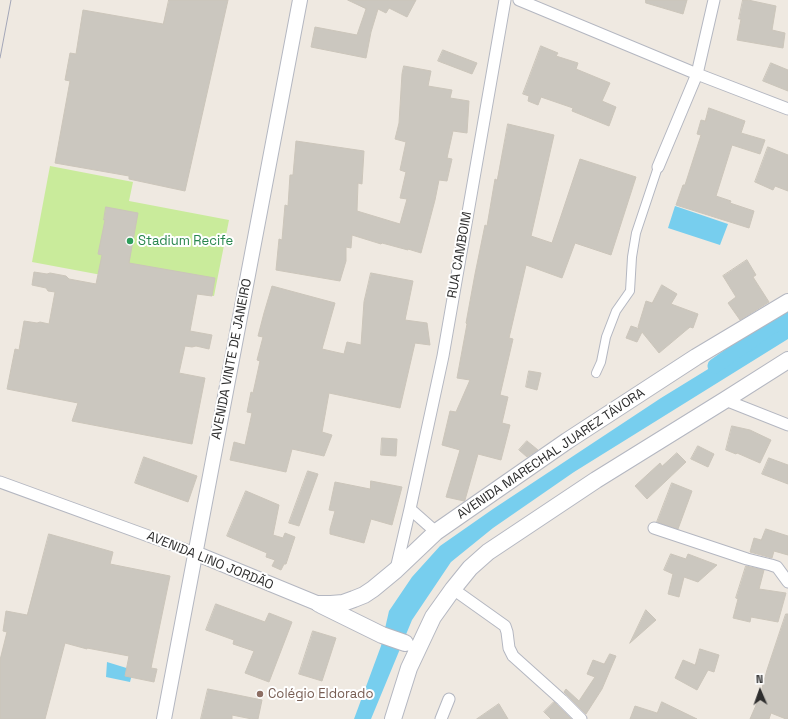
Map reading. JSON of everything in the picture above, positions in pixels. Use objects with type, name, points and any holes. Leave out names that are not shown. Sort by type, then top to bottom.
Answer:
[{"type":"main road","name":"AVENIDA MARECHAL JUAREZ TÁVORA","points":[[319,604],[343,603],[364,595],[396,570],[436,532],[567,442],[696,358],[788,302]]},
{"type":"main road","points":[[393,719],[409,668],[411,645],[470,568],[488,552],[596,480],[788,360]]},
{"type":"main road","name":"AVENIDA LINO JORDÃO","points":[[319,604],[382,635],[411,645]]},
{"type":"street","name":"AVENIDA VINTE DE JANEIRO","points":[[164,719],[300,0]]},
{"type":"street","name":"RUA CAMBOIM","points":[[396,570],[443,356],[505,0]]},
{"type":"street","points":[[519,0],[697,74],[788,109]]},
{"type":"street","points":[[596,373],[601,362],[606,337],[616,311],[630,291],[632,257],[636,233],[658,167],[697,74],[714,0]]},
{"type":"street","points":[[725,400],[788,425]]},
{"type":"street","name":"AVENIDA LINO JORDÃO","points":[[0,482],[195,553],[319,604]]},
{"type":"street","points":[[410,509],[436,532]]},
{"type":"street","points":[[654,528],[747,559],[777,567],[788,582]]},
{"type":"street","points":[[453,589],[505,626],[508,632],[509,648],[513,656],[581,719]]},
{"type":"street","points":[[441,719],[449,699]]},
{"type":"green space","name":"Stadium Recife","points":[[50,166],[133,182],[129,201],[229,220],[214,296],[32,262]]},
{"type":"water","points":[[675,206],[728,224],[720,245],[668,228]]},
{"type":"water","points":[[788,320],[788,339],[574,472],[493,528],[451,562],[412,620],[371,719],[354,719],[381,646],[389,611],[412,577],[440,546],[493,509],[661,398]]},
{"type":"water","points":[[107,662],[133,670],[130,682],[106,677]]},
{"type":"building","points":[[169,0],[228,0],[185,191],[129,179],[129,176],[55,163],[70,81],[65,80],[70,53],[76,54],[83,10],[163,24]]},
{"type":"building","points":[[348,0],[416,0],[407,17],[389,8],[386,13],[378,9],[371,32],[366,58],[311,47],[315,27],[357,35],[366,9]]},
{"type":"building","points":[[646,0],[687,0],[683,14],[646,3]]},
{"type":"building","points":[[743,0],[776,6],[772,30],[785,33],[783,48],[737,40]]},
{"type":"building","points":[[541,46],[558,53],[556,56],[578,63],[576,69],[610,83],[602,101],[616,107],[609,126],[572,111],[573,108],[541,97],[538,105],[528,101],[529,96],[523,94]]},
{"type":"building","points":[[443,50],[477,63],[472,74],[438,61]]},
{"type":"building","points":[[771,63],[788,70],[788,91],[763,81]]},
{"type":"building","points":[[404,66],[431,71],[428,86],[452,90],[450,98],[469,101],[467,133],[453,131],[447,158],[452,159],[447,181],[439,180],[421,253],[381,244],[352,235],[351,248],[346,247],[346,261],[340,281],[276,270],[279,239],[282,240],[285,205],[288,206],[290,175],[293,175],[296,141],[364,151],[362,184],[358,183],[357,211],[400,224],[407,199],[400,198],[406,172],[400,170],[406,142],[395,139],[399,123],[402,74]]},
{"type":"building","points":[[709,108],[745,121],[741,133],[765,140],[760,154],[732,145],[716,196],[731,201],[730,203],[754,211],[749,228],[676,205],[683,185],[685,185],[701,135],[697,134],[701,120],[705,121]]},
{"type":"building","points":[[508,124],[554,135],[531,236],[552,243],[580,159],[636,177],[611,255],[575,243],[562,278],[526,265],[509,338],[513,339],[500,395],[508,397],[502,423],[510,425],[501,460],[478,454],[464,501],[446,497],[460,450],[442,445],[450,411],[456,412],[470,380],[457,378],[475,274],[485,225],[487,226],[495,179],[497,180]]},
{"type":"building","points":[[768,147],[788,155],[788,191],[775,186],[773,190],[755,182]]},
{"type":"building","points":[[106,207],[138,213],[129,263],[215,278],[212,296],[197,294],[190,331],[212,335],[209,349],[196,346],[185,346],[179,373],[205,378],[192,444],[72,421],[78,403],[7,389],[15,349],[19,350],[24,321],[49,324],[55,292],[48,291],[46,288],[32,285],[34,272],[66,276],[69,279],[96,284],[102,255],[98,254]]},
{"type":"building","points":[[747,260],[756,275],[753,277],[769,302],[740,320],[728,303],[736,297],[723,276]]},
{"type":"building","points":[[371,273],[413,281],[405,320],[427,323],[430,345],[415,343],[400,408],[329,393],[322,432],[332,435],[324,456],[292,449],[286,472],[230,460],[234,442],[245,445],[252,413],[247,412],[260,361],[257,360],[263,337],[258,336],[272,286],[335,303],[322,349],[344,354],[347,342],[361,345],[364,302]]},
{"type":"building","points":[[662,285],[677,294],[671,304],[698,314],[693,328],[690,327],[659,353],[642,332],[637,342],[626,338],[631,326],[640,329],[638,327],[646,301],[652,303]]},
{"type":"building","points":[[529,371],[541,373],[537,390],[526,387]]},
{"type":"building","points":[[732,426],[750,430],[771,440],[760,463],[726,450]]},
{"type":"building","points":[[382,438],[397,439],[396,456],[381,455]]},
{"type":"building","points":[[527,441],[538,450],[527,457],[519,450]]},
{"type":"building","points":[[698,446],[714,454],[708,467],[691,459]]},
{"type":"building","points":[[677,453],[686,462],[647,499],[635,486],[660,463],[662,466]]},
{"type":"building","points":[[144,457],[197,476],[188,502],[135,483]]},
{"type":"building","points":[[769,458],[788,465],[788,484],[762,474]]},
{"type":"building","points":[[308,471],[318,474],[299,526],[289,523]]},
{"type":"building","points":[[371,481],[402,487],[392,525],[371,519],[364,543],[330,534],[335,511],[329,510],[335,482],[370,489]]},
{"type":"building","points":[[672,483],[692,491],[678,529],[657,522]]},
{"type":"building","points":[[246,491],[279,505],[273,535],[283,538],[285,533],[295,537],[286,564],[284,564],[281,570],[272,566],[275,560],[266,557],[267,553],[227,536]]},
{"type":"building","points":[[766,529],[788,536],[788,555],[774,551],[772,558],[750,552],[754,538],[761,540]]},
{"type":"building","points":[[49,534],[113,552],[110,564],[170,576],[151,668],[157,669],[154,682],[125,676],[129,656],[87,649],[65,643],[45,719],[0,719],[0,660],[7,632],[3,631],[6,611],[27,615]]},
{"type":"building","points":[[671,554],[686,559],[688,554],[717,565],[698,582],[684,577],[679,597],[668,594],[673,574],[664,570]]},
{"type":"building","points":[[746,566],[764,570],[759,589],[786,593],[778,622],[751,617],[750,622],[733,618],[738,599],[736,598]]},
{"type":"building","points":[[216,604],[265,622],[269,613],[292,622],[269,682],[245,673],[254,651],[233,644],[234,640],[206,630]]},
{"type":"building","points":[[646,610],[656,620],[630,643]]},
{"type":"building","points":[[786,614],[788,614],[788,719],[771,713],[769,719],[750,719],[758,703],[767,670]]},
{"type":"building","points":[[313,631],[336,638],[322,681],[299,674]]},
{"type":"building","points":[[700,649],[719,655],[714,672],[708,670],[697,690],[675,678],[683,660],[695,665]]},
{"type":"building","points":[[610,654],[616,656],[602,689],[586,714],[564,692],[566,689],[579,701],[595,677],[587,674],[593,660],[604,664]]},
{"type":"building","points":[[208,689],[262,700],[258,719],[232,715],[232,719],[201,719]]},
{"type":"building","points":[[554,702],[571,719],[551,719],[544,712]]},
{"type":"building","points":[[662,702],[697,719],[630,719],[635,706],[657,713]]},
{"type":"building","points":[[499,704],[508,719],[477,719]]},
{"type":"waterway","points":[[715,366],[769,328],[788,319]]},
{"type":"tram line","points":[[0,58],[11,0]]},
{"type":"place","name":"Stadium Recife","points":[[130,241]]},
{"type":"place","name":"Colégio Eldorado","points":[[260,694]]}]
